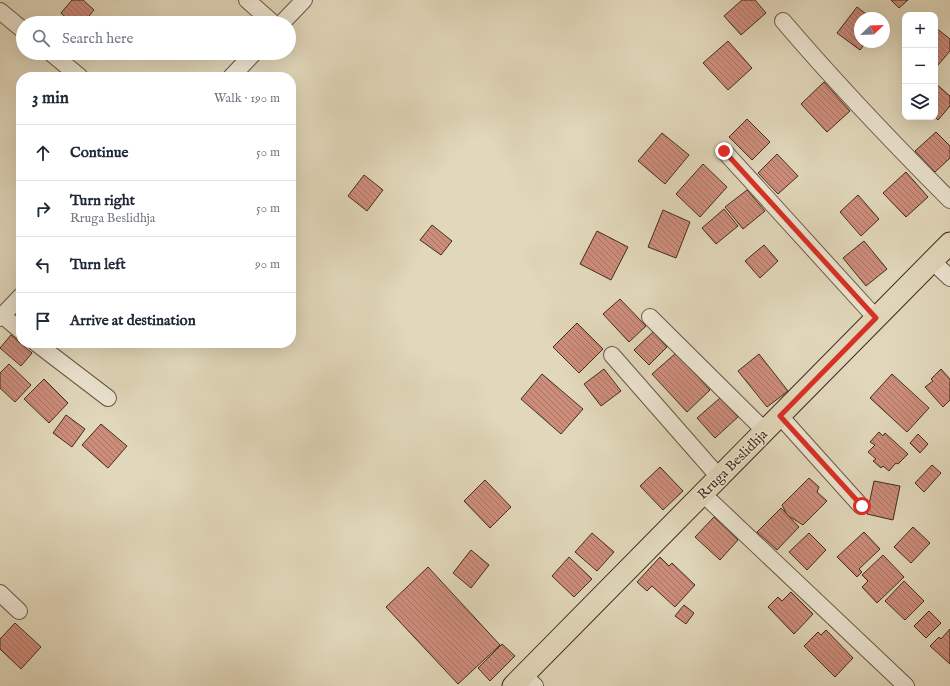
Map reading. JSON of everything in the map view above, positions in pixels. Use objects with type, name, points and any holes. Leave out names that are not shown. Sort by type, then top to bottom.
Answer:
[{"type":"main road","name":"Rruga Beslidhja","points":[[524,682],[719,477],[950,243]]},
{"type":"street","points":[[247,0],[265,16]]},
{"type":"street","points":[[289,16],[304,0]]},
{"type":"street","points":[[0,11],[16,24]]},
{"type":"street","points":[[783,21],[884,134],[950,200]]},
{"type":"street","points":[[59,60],[74,72]]},
{"type":"street","points":[[236,72],[247,60]]},
{"type":"street","points":[[724,151],[876,318]]},
{"type":"street","points":[[932,261],[950,278]]},
{"type":"street","points":[[16,301],[1,317],[16,328]]},
{"type":"street","points":[[650,317],[765,431]]},
{"type":"street","points":[[43,348],[108,398]]},
{"type":"street","points":[[612,355],[719,477]]},
{"type":"street","points":[[780,416],[862,506]]},
{"type":"street","points":[[703,494],[906,686]]},
{"type":"street","points":[[0,593],[18,611]]},
{"type":"building","points":[[72,0],[83,0],[94,10],[89,16],[64,16],[61,13]]},
{"type":"building","points":[[742,0],[755,0],[766,13],[741,35],[724,16]]},
{"type":"building","points":[[891,0],[908,0],[899,8]]},
{"type":"building","points":[[857,7],[863,12],[854,12],[854,46],[837,33]]},
{"type":"building","points":[[938,30],[950,39],[950,51],[938,65]]},
{"type":"building","points":[[728,41],[752,68],[728,90],[703,63]]},
{"type":"building","points":[[824,82],[850,111],[827,132],[801,104]]},
{"type":"building","points":[[938,86],[950,96],[950,106],[938,120]]},
{"type":"building","points":[[747,119],[770,142],[752,160],[729,137]]},
{"type":"building","points":[[936,132],[950,146],[950,158],[935,172],[915,151]]},
{"type":"building","points":[[662,133],[689,155],[665,184],[638,161]]},
{"type":"building","points":[[777,154],[798,176],[778,194],[758,173]]},
{"type":"building","points":[[703,164],[727,187],[700,217],[676,194]]},
{"type":"building","points":[[906,172],[928,197],[906,217],[883,193]]},
{"type":"building","points":[[364,175],[383,190],[367,211],[348,196]]},
{"type":"building","points":[[747,190],[765,211],[743,229],[725,207]]},
{"type":"building","points":[[858,195],[879,219],[861,236],[840,212]]},
{"type":"building","points":[[724,209],[738,226],[716,244],[702,228]]},
{"type":"building","points":[[663,210],[690,222],[676,258],[648,247]]},
{"type":"building","points":[[432,225],[452,241],[441,255],[420,240]]},
{"type":"building","points":[[597,231],[628,247],[611,280],[580,264]]},
{"type":"building","points":[[864,241],[887,269],[866,286],[843,258]]},
{"type":"building","points":[[764,245],[778,261],[760,278],[745,261]]},
{"type":"building","points":[[620,299],[646,326],[629,342],[603,314]]},
{"type":"building","points":[[577,323],[603,349],[579,373],[553,347]]},
{"type":"building","points":[[653,332],[667,347],[649,365],[634,350]]},
{"type":"building","points":[[11,335],[16,339],[16,348],[26,348],[32,353],[21,366],[0,348]]},
{"type":"building","points":[[676,353],[710,390],[687,412],[652,374]]},
{"type":"building","points":[[759,354],[788,391],[767,407],[738,371]]},
{"type":"building","points":[[9,364],[31,385],[15,402],[0,388],[0,373]]},
{"type":"building","points":[[604,369],[621,391],[601,406],[584,384]]},
{"type":"building","points":[[941,369],[950,379],[950,400],[943,407],[925,387],[933,381],[931,379]]},
{"type":"building","points":[[542,374],[583,409],[561,434],[521,399]]},
{"type":"building","points":[[892,374],[929,408],[907,432],[870,398]]},
{"type":"building","points":[[44,379],[68,403],[49,423],[24,399]]},
{"type":"building","points":[[720,398],[738,417],[715,438],[697,418]]},
{"type":"building","points":[[66,415],[85,429],[72,447],[53,433]]},
{"type":"building","points":[[101,424],[127,446],[108,468],[82,445]]},
{"type":"building","points":[[879,432],[883,436],[885,433],[908,454],[898,464],[896,463],[889,471],[883,466],[881,468],[873,461],[876,459],[868,452],[875,445],[870,442]]},
{"type":"building","points":[[918,434],[928,444],[920,453],[910,443]]},
{"type":"building","points":[[932,465],[941,473],[924,492],[915,483]]},
{"type":"building","points":[[660,467],[683,491],[663,510],[640,486]]},
{"type":"building","points":[[809,478],[819,487],[817,492],[827,501],[803,525],[787,515],[782,505]]},
{"type":"building","points":[[485,480],[511,507],[490,528],[464,501]]},
{"type":"building","points":[[874,481],[900,486],[893,520],[867,514]]},
{"type":"building","points":[[781,508],[799,527],[777,550],[757,532]]},
{"type":"building","points":[[714,517],[738,540],[720,560],[695,537]]},
{"type":"building","points":[[913,527],[930,543],[911,563],[894,547]]},
{"type":"building","points":[[864,532],[880,549],[859,569],[862,572],[857,577],[837,557]]},
{"type":"building","points":[[592,533],[614,552],[597,571],[575,552]]},
{"type":"building","points":[[809,533],[826,550],[807,570],[789,552]]},
{"type":"building","points":[[471,550],[489,565],[471,588],[453,573]]},
{"type":"building","points":[[883,555],[904,577],[877,603],[862,587],[868,581],[862,575]]},
{"type":"building","points":[[569,557],[592,579],[574,597],[552,576]]},
{"type":"building","points":[[660,557],[669,566],[672,563],[695,585],[675,607],[652,586],[647,591],[637,582]]},
{"type":"building","points":[[428,567],[500,645],[458,684],[386,607]]},
{"type":"building","points":[[904,581],[924,601],[905,620],[885,601]]},
{"type":"building","points":[[791,592],[813,614],[794,634],[768,607],[778,597],[782,601]]},
{"type":"building","points":[[684,605],[694,613],[686,624],[675,616]]},
{"type":"building","points":[[929,611],[941,623],[926,638],[914,626]]},
{"type":"building","points":[[15,623],[41,647],[21,669],[0,649],[0,639]]},
{"type":"building","points":[[950,629],[950,664],[930,646],[939,637],[941,639]]},
{"type":"building","points":[[826,630],[853,658],[835,677],[804,646],[818,632],[821,635]]},
{"type":"building","points":[[502,644],[515,656],[490,681],[478,668]]},
{"type":"route","points":[[724,151],[876,318],[780,416],[862,506]]}]
